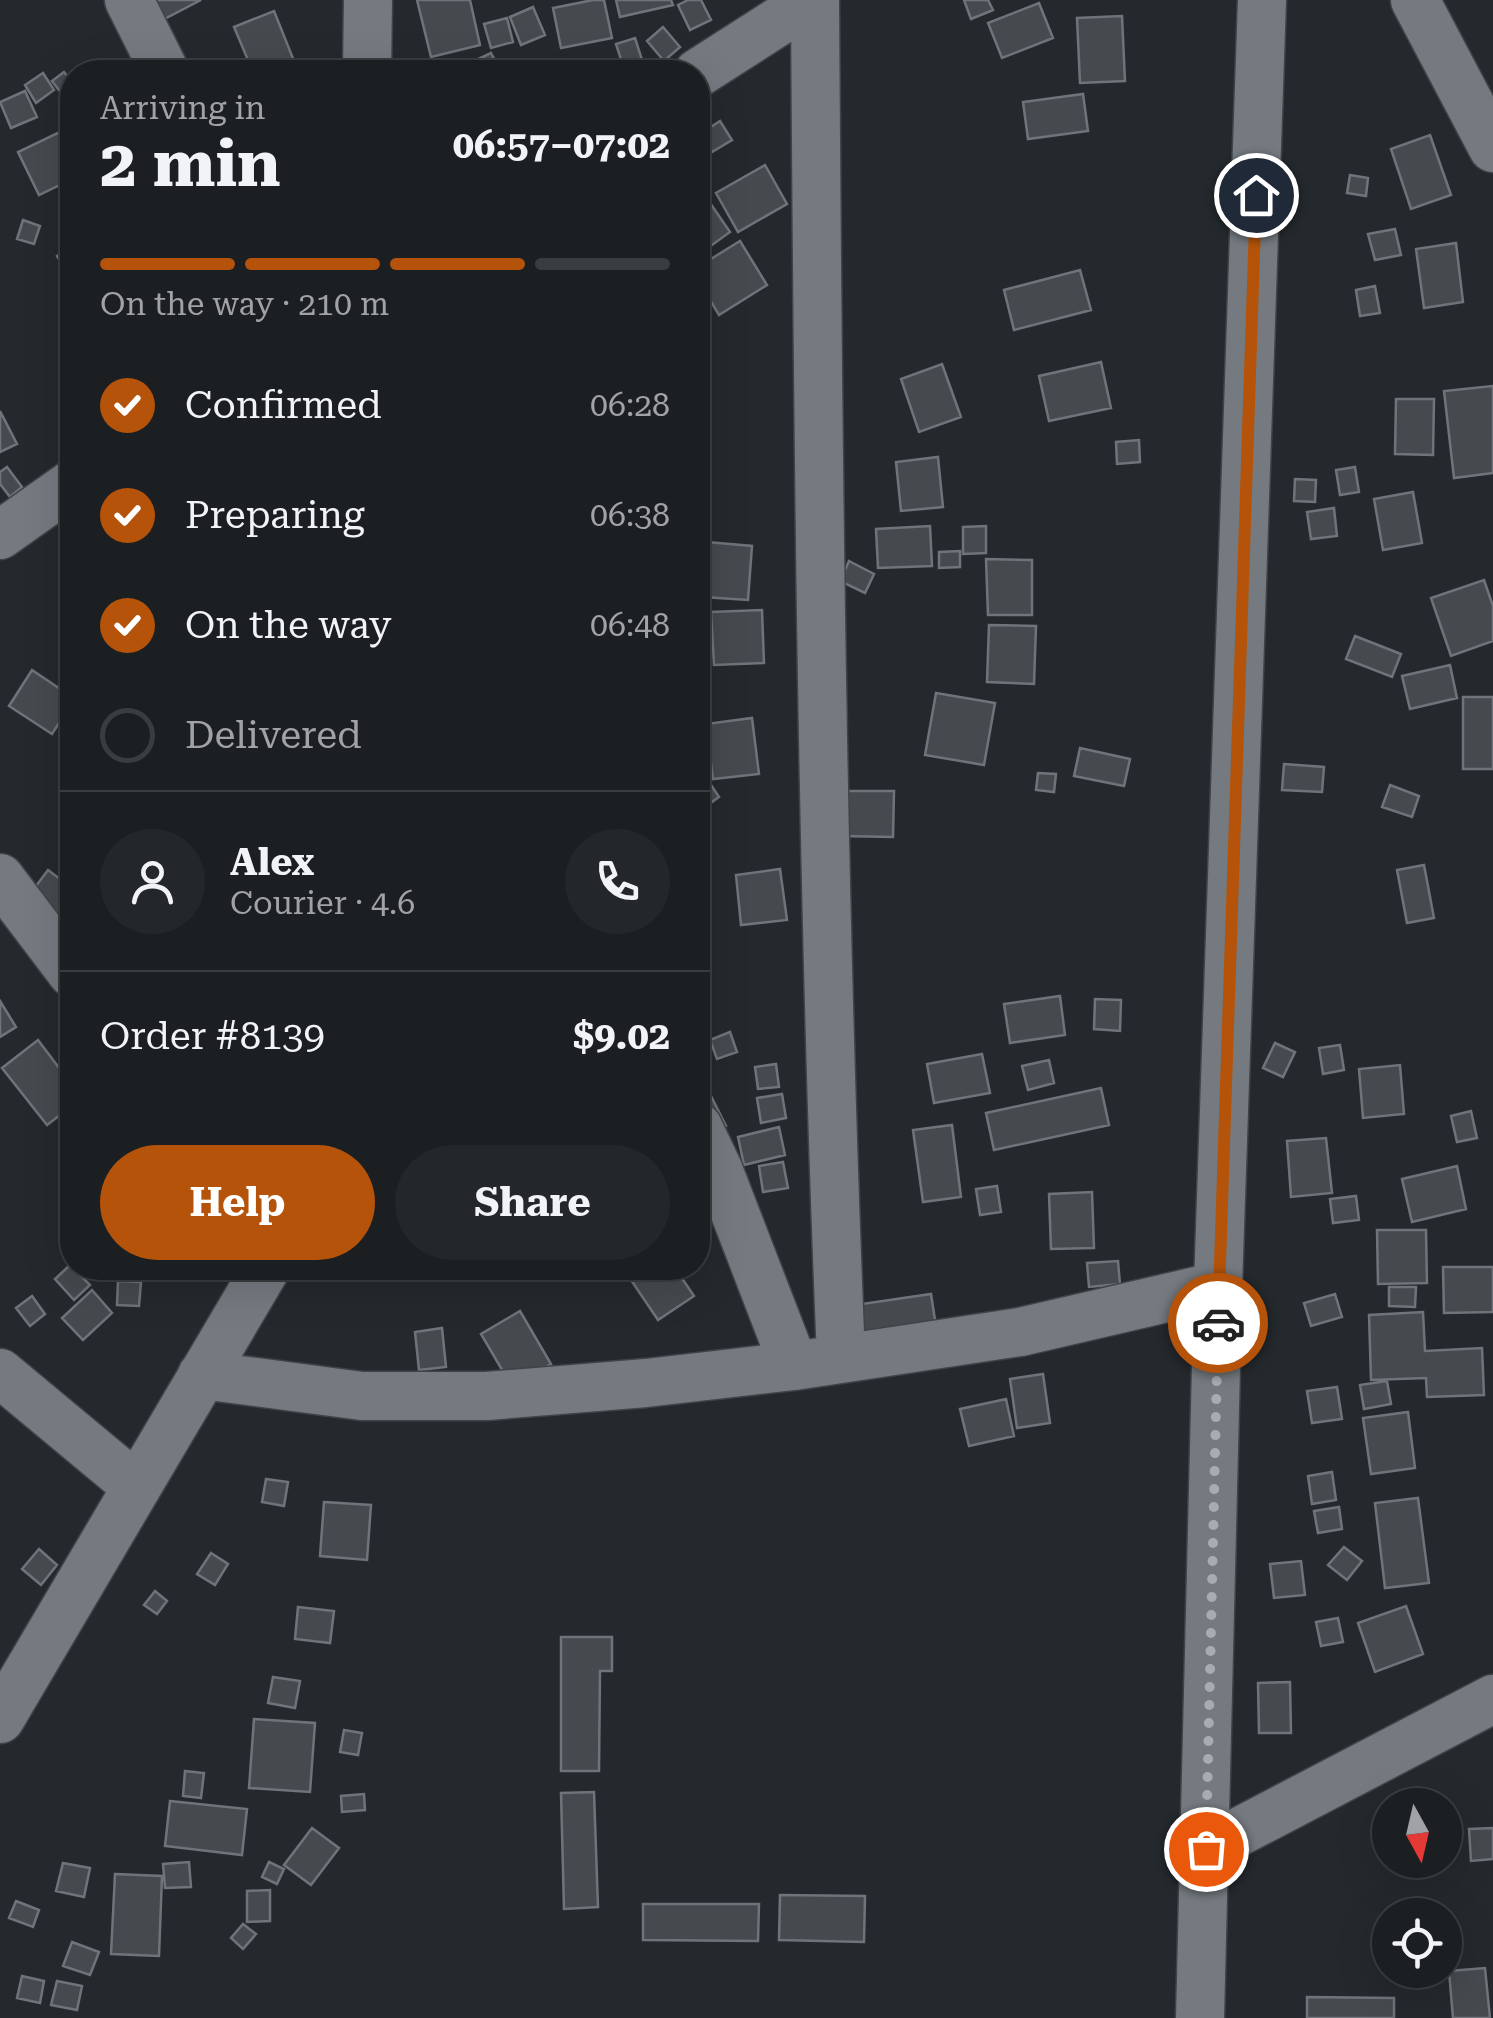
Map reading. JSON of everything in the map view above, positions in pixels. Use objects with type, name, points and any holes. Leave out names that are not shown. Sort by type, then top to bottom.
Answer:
[{"type":"street","points":[[129,0],[159,60]]},
{"type":"street","points":[[367,60],[368,0]]},
{"type":"street","points":[[710,65],[814,0]]},
{"type":"street","points":[[814,0],[819,576],[830,1094],[841,1357]]},
{"type":"street","points":[[1200,2018],[1218,1286],[1262,0]]},
{"type":"street","points":[[1414,0],[1493,148]]},
{"type":"street","points":[[0,535],[60,492]]},
{"type":"street","points":[[0,878],[60,957]]},
{"type":"street","points":[[710,1152],[794,1366]]},
{"type":"street","points":[[0,1719],[259,1280]]},
{"type":"street","points":[[202,1375],[362,1396],[436,1397],[646,1383],[794,1366],[1020,1332],[1218,1286]]},
{"type":"street","points":[[0,1374],[137,1487]]},
{"type":"street","points":[[1206,1849],[1493,1698]]},
{"type":"building","points":[[129,0],[201,0],[145,29]]},
{"type":"building","points":[[417,0],[470,0],[480,45],[431,57]]},
{"type":"building","points":[[604,0],[612,38],[561,48],[553,8]]},
{"type":"building","points":[[616,0],[671,0],[673,5],[620,17]]},
{"type":"building","points":[[701,0],[711,20],[690,30],[678,5]]},
{"type":"building","points":[[964,0],[988,0],[993,10],[971,19]]},
{"type":"building","points":[[1039,3],[1053,38],[1002,58],[988,23]]},
{"type":"building","points":[[533,7],[545,35],[521,45],[510,17]]},
{"type":"building","points":[[274,11],[294,60],[248,60],[234,27]]},
{"type":"building","points":[[1122,16],[1125,81],[1080,83],[1077,18]]},
{"type":"building","points":[[507,18],[513,42],[491,48],[484,24]]},
{"type":"building","points":[[663,27],[680,47],[663,60],[647,41]]},
{"type":"building","points":[[635,38],[642,60],[621,60],[616,44]]},
{"type":"building","points":[[491,53],[495,60],[476,60]]},
{"type":"building","points":[[43,73],[54,90],[36,103],[25,85]]},
{"type":"building","points":[[60,75],[60,91],[52,81]]},
{"type":"building","points":[[25,91],[37,117],[11,128],[0,102]]},
{"type":"building","points":[[1083,94],[1088,131],[1028,139],[1023,102]]},
{"type":"building","points":[[720,121],[732,140],[712,152],[710,128]]},
{"type":"building","points":[[60,132],[60,185],[39,195],[18,152]]},
{"type":"building","points":[[1430,135],[1451,195],[1411,209],[1391,149]]},
{"type":"building","points":[[765,165],[787,204],[738,232],[716,193]]},
{"type":"building","points":[[1350,175],[1368,178],[1366,196],[1347,193]]},
{"type":"building","points":[[710,203],[730,232],[710,246]]},
{"type":"building","points":[[23,220],[40,226],[34,244],[17,239]]},
{"type":"building","points":[[1395,229],[1401,255],[1375,260],[1368,234]]},
{"type":"building","points":[[740,241],[767,285],[719,315],[710,300],[710,260]]},
{"type":"building","points":[[1456,243],[1463,302],[1424,308],[1416,249]]},
{"type":"building","points":[[1080,270],[1091,310],[1014,330],[1004,290]]},
{"type":"building","points":[[1375,286],[1380,313],[1360,316],[1356,290]]},
{"type":"building","points":[[1101,362],[1111,408],[1049,421],[1039,376]]},
{"type":"building","points":[[942,364],[961,417],[919,432],[901,379]]},
{"type":"building","points":[[1493,386],[1493,473],[1454,478],[1444,391]]},
{"type":"building","points":[[1396,399],[1434,399],[1433,455],[1395,454]]},
{"type":"building","points":[[0,411],[17,444],[0,452]]},
{"type":"building","points":[[1139,440],[1140,462],[1117,464],[1116,442]]},
{"type":"building","points":[[938,457],[943,507],[901,511],[896,462]]},
{"type":"building","points":[[7,467],[22,487],[10,497],[0,484],[0,472]]},
{"type":"building","points":[[1355,467],[1359,492],[1340,495],[1336,470]]},
{"type":"building","points":[[1295,479],[1316,480],[1315,502],[1294,501]]},
{"type":"building","points":[[1413,492],[1422,543],[1383,550],[1374,499]]},
{"type":"building","points":[[1334,508],[1337,536],[1311,539],[1307,512]]},
{"type":"building","points":[[930,526],[932,566],[878,568],[876,529]]},
{"type":"building","points":[[986,526],[986,553],[963,554],[963,527]]},
{"type":"building","points":[[710,542],[752,546],[748,600],[710,597]]},
{"type":"building","points":[[960,551],[960,567],[939,568],[939,552]]},
{"type":"building","points":[[986,559],[1032,560],[1032,615],[988,615]]},
{"type":"building","points":[[849,561],[874,574],[865,593],[840,581]]},
{"type":"building","points":[[1484,580],[1493,606],[1493,641],[1451,656],[1431,598]]},
{"type":"building","points":[[762,610],[764,663],[714,665],[711,612]]},
{"type":"building","points":[[989,625],[1036,626],[1034,684],[987,682]]},
{"type":"building","points":[[1355,636],[1401,654],[1392,677],[1346,659]]},
{"type":"building","points":[[1450,665],[1457,698],[1410,709],[1402,676]]},
{"type":"building","points":[[32,670],[60,689],[60,722],[52,734],[9,706]]},
{"type":"building","points":[[936,693],[995,703],[984,765],[925,755]]},
{"type":"building","points":[[1463,697],[1493,697],[1493,769],[1463,769]]},
{"type":"building","points":[[752,718],[759,774],[713,779],[710,723]]},
{"type":"building","points":[[1080,748],[1130,759],[1124,786],[1074,776]]},
{"type":"building","points":[[1284,764],[1324,767],[1322,792],[1282,790]]},
{"type":"building","points":[[1038,773],[1056,774],[1054,792],[1036,790]]},
{"type":"building","points":[[710,784],[719,797],[710,803]]},
{"type":"building","points":[[1390,785],[1419,796],[1412,817],[1382,807]]},
{"type":"building","points":[[840,791],[894,791],[893,837],[839,836]]},
{"type":"building","points":[[1424,865],[1434,918],[1407,923],[1397,870]]},
{"type":"building","points":[[780,869],[787,920],[741,925],[736,875]]},
{"type":"building","points":[[48,870],[60,879],[60,928],[21,906]]},
{"type":"building","points":[[1060,996],[1065,1035],[1010,1043],[1004,1004]]},
{"type":"building","points":[[1095,999],[1121,1000],[1120,1031],[1094,1029]]},
{"type":"building","points":[[0,1001],[16,1027],[0,1037]]},
{"type":"building","points":[[730,1032],[737,1052],[717,1059],[710,1040]]},
{"type":"building","points":[[38,1040],[60,1069],[60,1115],[47,1125],[2,1068]]},
{"type":"building","points":[[1275,1043],[1295,1052],[1283,1077],[1263,1068]]},
{"type":"building","points":[[1340,1045],[1344,1070],[1323,1074],[1319,1048]]},
{"type":"building","points":[[982,1054],[990,1093],[934,1103],[927,1064]]},
{"type":"building","points":[[1049,1060],[1054,1083],[1028,1090],[1022,1066]]},
{"type":"building","points":[[776,1064],[779,1087],[758,1089],[755,1067]]},
{"type":"building","points":[[1400,1065],[1404,1114],[1363,1118],[1359,1069]]},
{"type":"building","points":[[1101,1088],[1109,1125],[994,1150],[986,1113]]},
{"type":"building","points":[[710,1094],[726,1126],[710,1134]]},
{"type":"building","points":[[782,1094],[786,1118],[761,1123],[757,1098]]},
{"type":"building","points":[[1471,1111],[1477,1138],[1457,1142],[1451,1116]]},
{"type":"building","points":[[952,1125],[961,1197],[923,1202],[913,1130]]},
{"type":"building","points":[[779,1127],[785,1155],[744,1165],[738,1137]]},
{"type":"building","points":[[1326,1138],[1332,1193],[1291,1197],[1287,1141]]},
{"type":"building","points":[[783,1162],[788,1188],[763,1192],[759,1166]]},
{"type":"building","points":[[1457,1166],[1466,1209],[1412,1222],[1402,1179]]},
{"type":"building","points":[[997,1186],[1001,1212],[980,1215],[976,1189]]},
{"type":"building","points":[[1092,1192],[1094,1248],[1051,1249],[1049,1194]]},
{"type":"building","points":[[1356,1196],[1359,1220],[1333,1223],[1330,1199]]},
{"type":"building","points":[[1377,1230],[1426,1230],[1427,1283],[1378,1284]]},
{"type":"building","points":[[1118,1261],[1120,1284],[1089,1287],[1087,1263]]},
{"type":"building","points":[[1443,1267],[1493,1267],[1493,1312],[1444,1313]]},
{"type":"building","points":[[60,1274],[60,1280],[85,1280],[90,1285],[74,1300],[55,1279]]},
{"type":"building","points":[[631,1280],[683,1280],[694,1296],[658,1320]]},
{"type":"building","points":[[118,1281],[141,1282],[139,1306],[117,1305]]},
{"type":"building","points":[[1389,1287],[1416,1287],[1415,1307],[1389,1306]]},
{"type":"building","points":[[92,1290],[112,1313],[83,1340],[62,1318]]},
{"type":"building","points":[[931,1294],[937,1333],[860,1344],[855,1305]]},
{"type":"building","points":[[1335,1294],[1342,1317],[1311,1326],[1304,1303]]},
{"type":"building","points":[[32,1296],[45,1314],[30,1326],[16,1308]]},
{"type":"building","points":[[520,1311],[551,1364],[512,1387],[481,1334]]},
{"type":"building","points":[[1423,1312],[1425,1351],[1482,1348],[1484,1395],[1427,1397],[1426,1378],[1371,1380],[1369,1315]]},
{"type":"building","points":[[442,1328],[446,1367],[419,1370],[415,1332]]},
{"type":"building","points":[[1043,1374],[1050,1423],[1017,1428],[1010,1379]]},
{"type":"building","points":[[1387,1381],[1391,1404],[1364,1409],[1360,1385]]},
{"type":"building","points":[[1337,1387],[1342,1419],[1312,1423],[1307,1391]]},
{"type":"building","points":[[1006,1399],[1014,1436],[969,1446],[960,1409]]},
{"type":"building","points":[[1408,1412],[1415,1468],[1371,1474],[1363,1418]]},
{"type":"building","points":[[1332,1472],[1336,1500],[1312,1504],[1308,1476]]},
{"type":"building","points":[[266,1479],[288,1482],[284,1506],[262,1502]]},
{"type":"building","points":[[1418,1498],[1429,1583],[1385,1588],[1375,1503]]},
{"type":"building","points":[[324,1502],[371,1505],[367,1560],[320,1556]]},
{"type":"building","points":[[1339,1507],[1342,1529],[1318,1533],[1314,1511]]},
{"type":"building","points":[[1344,1547],[1362,1561],[1347,1580],[1328,1565]]},
{"type":"building","points":[[39,1549],[57,1565],[41,1585],[22,1569]]},
{"type":"building","points":[[211,1553],[228,1564],[215,1585],[197,1574]]},
{"type":"building","points":[[1301,1561],[1305,1595],[1274,1598],[1270,1564]]},
{"type":"building","points":[[155,1591],[167,1601],[157,1614],[144,1605]]},
{"type":"building","points":[[1406,1606],[1423,1654],[1375,1672],[1358,1623]]},
{"type":"building","points":[[298,1607],[334,1611],[330,1643],[295,1639]]},
{"type":"building","points":[[1338,1618],[1343,1642],[1321,1646],[1316,1622]]},
{"type":"building","points":[[561,1637],[612,1637],[612,1671],[600,1671],[599,1771],[561,1771]]},
{"type":"building","points":[[273,1677],[300,1681],[295,1708],[268,1703]]},
{"type":"building","points":[[1290,1682],[1291,1733],[1259,1733],[1258,1683]]},
{"type":"building","points":[[254,1719],[315,1723],[310,1792],[249,1788]]},
{"type":"building","points":[[344,1730],[362,1733],[358,1755],[340,1752]]},
{"type":"building","points":[[185,1771],[204,1773],[201,1798],[183,1796]]},
{"type":"building","points":[[594,1792],[598,1907],[564,1909],[561,1793]]},
{"type":"building","points":[[364,1794],[365,1810],[342,1812],[341,1796]]},
{"type":"building","points":[[170,1801],[247,1809],[242,1855],[165,1846]]},
{"type":"building","points":[[312,1828],[339,1848],[311,1885],[284,1865]]},
{"type":"building","points":[[1493,1828],[1493,1859],[1471,1861],[1469,1829]]},
{"type":"building","points":[[189,1862],[191,1887],[165,1888],[163,1864]]},
{"type":"building","points":[[269,1862],[284,1869],[277,1884],[262,1877]]},
{"type":"building","points":[[63,1863],[90,1868],[84,1897],[56,1891]]},
{"type":"building","points":[[115,1874],[162,1876],[159,1956],[111,1954]]},
{"type":"building","points":[[270,1890],[270,1921],[247,1922],[247,1891]]},
{"type":"building","points":[[780,1895],[865,1896],[864,1942],[779,1940]]},
{"type":"building","points":[[16,1901],[39,1910],[33,1927],[9,1918]]},
{"type":"building","points":[[643,1904],[759,1904],[758,1941],[643,1940]]},
{"type":"building","points":[[243,1924],[256,1934],[243,1949],[231,1938]]},
{"type":"building","points":[[72,1942],[99,1952],[90,1975],[63,1966]]},
{"type":"building","points":[[1485,1968],[1490,2018],[1453,2018],[1450,1988],[1462,1988],[1462,1970]]},
{"type":"building","points":[[22,1976],[44,1981],[40,2003],[17,1998]]},
{"type":"building","points":[[57,1981],[82,1986],[77,2010],[51,2005]]},
{"type":"building","points":[[1307,1997],[1394,1998],[1394,2018],[1307,2018]]},
{"type":"way so far","points":[[1206,1849],[1218,1323]]},
{"type":"route","points":[[1218,1323],[1256,195]]}]
